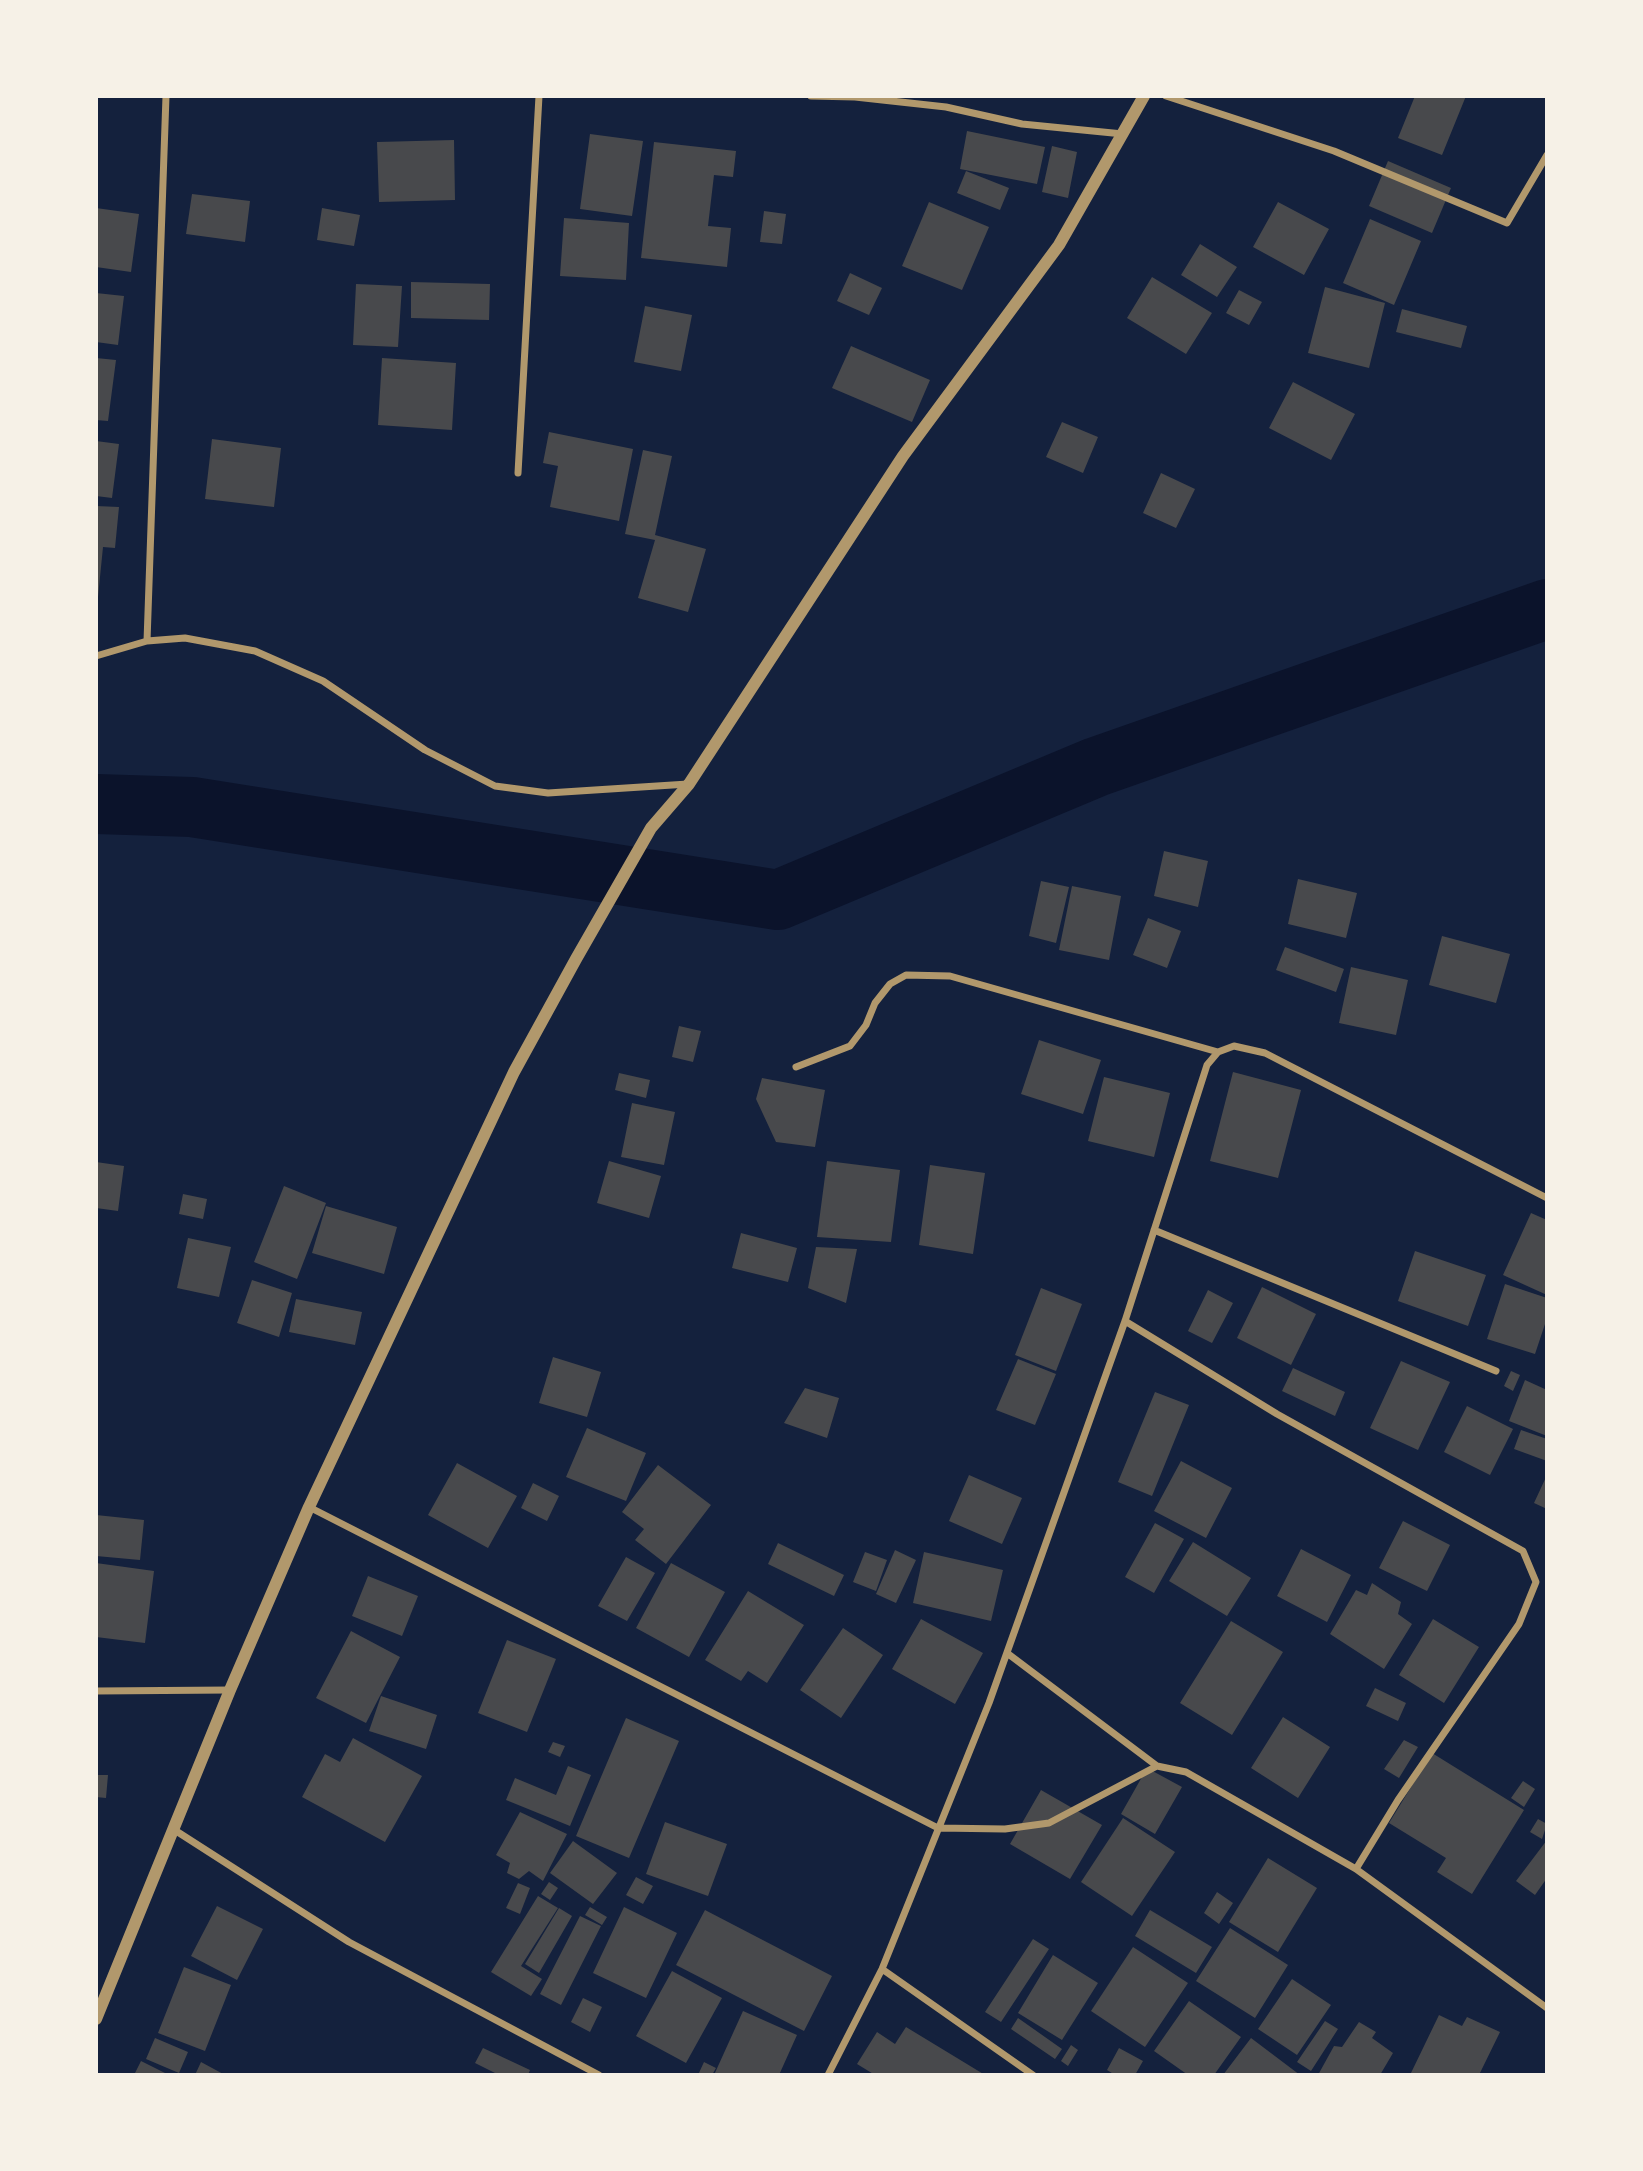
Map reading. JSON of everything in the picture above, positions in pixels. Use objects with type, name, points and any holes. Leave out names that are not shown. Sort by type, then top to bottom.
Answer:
[{"type":"street","points":[[147,641],[166,96]]},
{"type":"street","points":[[518,473],[539,96]]},
{"type":"street","points":[[811,96],[855,97],[946,107],[1022,124],[1123,134]]},
{"type":"street","points":[[96,2019],[230,1690],[309,1507],[514,1072],[651,828],[689,784],[904,456],[1059,245],[1144,96]]},
{"type":"street","points":[[1166,96],[1334,151],[1507,223],[1547,155]]},
{"type":"street","points":[[96,656],[147,641],[185,638],[255,650],[323,681],[425,750],[495,786],[548,793],[689,784]]},
{"type":"street","points":[[796,1067],[850,1046],[866,1025],[875,1003],[890,985],[906,975],[950,976],[1218,1052]]},
{"type":"street","points":[[828,2075],[882,1969],[1007,1653],[1125,1321],[1207,1065],[1218,1052],[1234,1046],[1265,1054],[1547,1198]]},
{"type":"street","points":[[1154,1230],[1496,1371]]},
{"type":"street","points":[[1125,1321],[1277,1414],[1523,1551],[1532,1572],[1536,1582],[1519,1624],[1398,1800],[1356,1869]]},
{"type":"street","points":[[309,1507],[939,1828],[1005,1829],[1049,1823],[1157,1766]]},
{"type":"street","points":[[1007,1653],[1157,1766],[1186,1772],[1356,1869],[1547,2008]]},
{"type":"street","points":[[96,1691],[230,1690]]},
{"type":"street","points":[[173,1829],[349,1942],[599,2075]]},
{"type":"street","points":[[882,1969],[1034,2075]]},
{"type":"building","points":[[1415,96],[1466,96],[1442,155],[1398,138]]},
{"type":"building","points":[[967,131],[1045,147],[1037,184],[960,169]]},
{"type":"building","points":[[590,134],[643,141],[632,216],[580,209]]},
{"type":"building","points":[[454,140],[455,200],[379,202],[377,142]]},
{"type":"building","points":[[654,142],[736,151],[733,177],[714,175],[708,226],[731,228],[727,267],[641,258]]},
{"type":"building","points":[[1052,146],[1077,152],[1068,198],[1042,192]]},
{"type":"building","points":[[1388,161],[1451,188],[1432,233],[1369,206]]},
{"type":"building","points":[[966,171],[1009,188],[1000,210],[957,193]]},
{"type":"building","points":[[192,194],[250,201],[245,242],[186,234]]},
{"type":"building","points":[[929,202],[989,227],[962,290],[902,266]]},
{"type":"building","points":[[1278,202],[1329,229],[1304,275],[1253,247]]},
{"type":"building","points":[[96,208],[139,214],[131,272],[96,267]]},
{"type":"building","points":[[322,208],[360,215],[354,246],[317,240]]},
{"type":"building","points":[[764,211],[786,214],[782,244],[760,242]]},
{"type":"building","points":[[564,218],[629,223],[626,280],[560,276]]},
{"type":"building","points":[[1370,219],[1421,241],[1394,305],[1343,283]]},
{"type":"building","points":[[1200,244],[1237,267],[1217,297],[1181,275]]},
{"type":"building","points":[[850,273],[882,288],[869,315],[837,301]]},
{"type":"building","points":[[1152,277],[1212,313],[1186,354],[1127,318]]},
{"type":"building","points":[[411,282],[490,284],[489,320],[411,318]]},
{"type":"building","points":[[356,284],[402,286],[398,347],[353,345]]},
{"type":"building","points":[[1325,287],[1385,303],[1369,368],[1308,353]]},
{"type":"building","points":[[1239,290],[1262,302],[1249,325],[1226,313]]},
{"type":"building","points":[[96,293],[124,296],[118,345],[96,342]]},
{"type":"building","points":[[645,306],[692,315],[681,371],[634,362]]},
{"type":"building","points":[[1402,309],[1467,326],[1461,348],[1396,332]]},
{"type":"building","points":[[851,346],[930,380],[912,422],[832,388]]},
{"type":"building","points":[[96,358],[116,360],[108,421],[96,420]]},
{"type":"building","points":[[382,358],[456,363],[452,430],[378,425]]},
{"type":"building","points":[[1293,382],[1355,414],[1331,460],[1269,428]]},
{"type":"building","points":[[1062,422],[1098,437],[1083,473],[1046,457]]},
{"type":"building","points":[[549,432],[633,449],[619,521],[550,507],[558,466],[543,463]]},
{"type":"building","points":[[212,439],[281,448],[274,507],[205,499]]},
{"type":"building","points":[[96,441],[119,444],[112,498],[96,496]]},
{"type":"building","points":[[643,450],[672,456],[655,535],[706,549],[688,612],[638,598],[655,540],[625,534]]},
{"type":"building","points":[[1161,473],[1195,489],[1176,528],[1143,513]]},
{"type":"building","points":[[96,506],[119,507],[115,548],[103,547],[98,597]]},
{"type":"building","points":[[1164,851],[1208,861],[1198,907],[1154,896]]},
{"type":"building","points":[[1298,879],[1357,893],[1346,938],[1288,924]]},
{"type":"building","points":[[1041,881],[1069,887],[1056,943],[1029,936]]},
{"type":"building","points":[[1072,886],[1121,896],[1109,960],[1059,950]]},
{"type":"building","points":[[1148,918],[1181,931],[1167,968],[1133,955]]},
{"type":"building","points":[[1442,936],[1510,954],[1496,1003],[1429,985]]},
{"type":"building","points":[[1285,947],[1344,969],[1336,992],[1276,970]]},
{"type":"building","points":[[1351,967],[1408,980],[1396,1035],[1339,1023]]},
{"type":"building","points":[[679,1026],[701,1031],[693,1062],[672,1057]]},
{"type":"building","points":[[1039,1040],[1101,1060],[1083,1114],[1021,1094]]},
{"type":"building","points":[[1233,1072],[1301,1090],[1278,1178],[1210,1161]]},
{"type":"building","points":[[619,1073],[650,1080],[646,1098],[615,1090]]},
{"type":"building","points":[[1104,1077],[1170,1093],[1154,1157],[1088,1141]]},
{"type":"building","points":[[762,1078],[825,1090],[815,1147],[776,1142],[756,1099]]},
{"type":"building","points":[[632,1103],[675,1112],[664,1165],[621,1157]]},
{"type":"building","points":[[609,1161],[661,1176],[649,1218],[597,1203]]},
{"type":"building","points":[[827,1161],[900,1170],[891,1242],[817,1237]]},
{"type":"building","points":[[96,1162],[124,1166],[118,1211],[96,1208]]},
{"type":"building","points":[[930,1165],[985,1173],[973,1254],[919,1245]]},
{"type":"building","points":[[284,1186],[326,1203],[297,1279],[254,1262]]},
{"type":"building","points":[[183,1194],[207,1199],[203,1219],[179,1214]]},
{"type":"building","points":[[326,1206],[397,1227],[384,1274],[312,1253]]},
{"type":"building","points":[[1531,1213],[1547,1220],[1547,1295],[1503,1275]]},
{"type":"building","points":[[741,1233],[797,1248],[788,1282],[732,1268]]},
{"type":"building","points":[[188,1238],[231,1247],[219,1297],[177,1288]]},
{"type":"building","points":[[816,1247],[857,1249],[846,1303],[808,1288]]},
{"type":"building","points":[[1415,1251],[1486,1275],[1468,1326],[1398,1301]]},
{"type":"building","points":[[252,1280],[292,1293],[279,1337],[237,1323]]},
{"type":"building","points":[[1505,1284],[1547,1298],[1547,1318],[1535,1354],[1487,1339]]},
{"type":"building","points":[[1262,1287],[1316,1314],[1291,1365],[1237,1338]]},
{"type":"building","points":[[1041,1288],[1082,1304],[1056,1371],[1015,1355]]},
{"type":"building","points":[[1208,1290],[1233,1303],[1212,1343],[1188,1331]]},
{"type":"building","points":[[296,1299],[362,1312],[355,1345],[289,1332]]},
{"type":"building","points":[[553,1357],[601,1372],[587,1417],[539,1403]]},
{"type":"building","points":[[1018,1359],[1056,1374],[1035,1425],[996,1410]]},
{"type":"building","points":[[1401,1361],[1450,1382],[1418,1450],[1370,1428]]},
{"type":"building","points":[[1293,1368],[1345,1392],[1335,1416],[1282,1391]]},
{"type":"building","points":[[1511,1371],[1520,1375],[1513,1391],[1504,1386]]},
{"type":"building","points":[[1525,1380],[1547,1390],[1547,1436],[1509,1421]]},
{"type":"building","points":[[805,1388],[839,1398],[827,1438],[784,1423]]},
{"type":"building","points":[[1155,1392],[1189,1405],[1152,1496],[1118,1482]]},
{"type":"building","points":[[1467,1406],[1513,1429],[1490,1475],[1444,1452]]},
{"type":"building","points":[[587,1428],[646,1453],[626,1501],[566,1477]]},
{"type":"building","points":[[1521,1430],[1547,1439],[1547,1461],[1514,1449]]},
{"type":"building","points":[[1181,1461],[1232,1488],[1206,1538],[1154,1511]]},
{"type":"building","points":[[457,1463],[517,1496],[488,1548],[428,1515]]},
{"type":"building","points":[[658,1465],[711,1505],[666,1564],[635,1540],[644,1529],[622,1512]]},
{"type":"building","points":[[969,1475],[1022,1498],[1002,1544],[949,1521]]},
{"type":"building","points":[[1547,1475],[1547,1509],[1534,1503]]},
{"type":"building","points":[[533,1483],[559,1496],[547,1521],[521,1508]]},
{"type":"building","points":[[96,1515],[144,1520],[140,1560],[96,1556]]},
{"type":"building","points":[[1403,1521],[1450,1545],[1427,1591],[1379,1568]]},
{"type":"building","points":[[1155,1523],[1184,1539],[1154,1593],[1125,1577]]},
{"type":"building","points":[[1193,1542],[1251,1578],[1227,1616],[1169,1581]]},
{"type":"building","points":[[778,1543],[844,1575],[834,1596],[768,1564]]},
{"type":"building","points":[[1301,1549],[1351,1575],[1327,1622],[1277,1596]]},
{"type":"building","points":[[895,1550],[916,1560],[896,1603],[876,1594]]},
{"type":"building","points":[[865,1552],[887,1560],[876,1591],[853,1582]]},
{"type":"building","points":[[924,1552],[1003,1570],[991,1621],[913,1603]]},
{"type":"building","points":[[626,1557],[655,1573],[627,1621],[598,1606]]},
{"type":"building","points":[[96,1563],[154,1571],[145,1643],[96,1637]]},
{"type":"building","points":[[671,1563],[725,1592],[689,1657],[636,1628]]},
{"type":"building","points":[[368,1576],[418,1596],[402,1636],[352,1616]]},
{"type":"building","points":[[1372,1583],[1401,1602],[1398,1614],[1412,1624],[1384,1669],[1330,1634],[1356,1590],[1367,1595]]},
{"type":"building","points":[[748,1591],[804,1625],[767,1683],[748,1671],[741,1681],[705,1660]]},
{"type":"building","points":[[921,1619],[983,1653],[955,1704],[892,1669]]},
{"type":"building","points":[[1433,1619],[1479,1647],[1444,1703],[1399,1675]]},
{"type":"building","points":[[1231,1621],[1283,1652],[1232,1735],[1180,1703]]},
{"type":"building","points":[[843,1628],[883,1655],[841,1718],[800,1690]]},
{"type":"building","points":[[351,1631],[400,1657],[366,1723],[316,1698]]},
{"type":"building","points":[[507,1640],[556,1659],[527,1732],[478,1713]]},
{"type":"building","points":[[1375,1688],[1406,1703],[1398,1721],[1366,1706]]},
{"type":"building","points":[[381,1696],[437,1715],[426,1749],[369,1731]]},
{"type":"building","points":[[1283,1717],[1330,1747],[1298,1798],[1251,1768]]},
{"type":"building","points":[[626,1718],[679,1741],[629,1858],[576,1836]]},
{"type":"building","points":[[353,1738],[422,1776],[385,1842],[302,1797],[325,1754],[340,1762]]},
{"type":"building","points":[[1404,1740],[1418,1747],[1399,1778],[1384,1769]]},
{"type":"building","points":[[553,1742],[565,1746],[560,1757],[548,1752]]},
{"type":"building","points":[[1432,1753],[1524,1810],[1472,1894],[1437,1872],[1446,1858],[1389,1823]]},
{"type":"building","points":[[568,1766],[591,1775],[570,1826],[506,1800],[515,1778],[556,1795]]},
{"type":"building","points":[[1147,1768],[1182,1787],[1155,1834],[1121,1814]]},
{"type":"building","points":[[96,1775],[108,1775],[106,1798],[96,1797]]},
{"type":"building","points":[[1523,1781],[1535,1789],[1524,1807],[1511,1798]]},
{"type":"building","points":[[1041,1790],[1102,1825],[1070,1879],[1010,1844]]},
{"type":"building","points":[[520,1812],[567,1834],[543,1881],[529,1871],[519,1879],[507,1873],[510,1863],[496,1855]]},
{"type":"building","points":[[1123,1818],[1175,1852],[1132,1916],[1081,1882]]},
{"type":"building","points":[[1538,1819],[1547,1824],[1542,1839],[1530,1832]]},
{"type":"building","points":[[665,1822],[727,1844],[708,1896],[646,1874]]},
{"type":"building","points":[[1547,1840],[1547,1878],[1535,1895],[1516,1881]]},
{"type":"building","points":[[573,1841],[617,1873],[593,1904],[550,1873]]},
{"type":"building","points":[[1268,1858],[1317,1888],[1278,1952],[1229,1922]]},
{"type":"building","points":[[636,1877],[653,1886],[643,1904],[626,1895]]},
{"type":"building","points":[[549,1882],[558,1888],[550,1900],[541,1894]]},
{"type":"building","points":[[518,1883],[530,1888],[520,1914],[506,1908]]},
{"type":"building","points":[[1217,1892],[1233,1903],[1219,1924],[1204,1913]]},
{"type":"building","points":[[538,1896],[558,1908],[521,1966],[542,1979],[531,1996],[491,1972]]},
{"type":"building","points":[[217,1906],[263,1929],[237,1980],[191,1956]]},
{"type":"building","points":[[590,1907],[607,1917],[602,1925],[585,1915]]},
{"type":"building","points":[[624,1907],[677,1933],[646,1998],[593,1973]]},
{"type":"building","points":[[559,1908],[572,1916],[539,1973],[525,1964]]},
{"type":"building","points":[[705,1910],[832,1976],[804,2031],[676,1965]]},
{"type":"building","points":[[1150,1910],[1212,1947],[1196,1973],[1135,1936]]},
{"type":"building","points":[[580,1916],[601,1926],[561,2005],[540,1994]]},
{"type":"building","points":[[1230,1928],[1288,1965],[1255,2018],[1196,1981]]},
{"type":"building","points":[[1033,1939],[1049,1949],[1001,2022],[985,2012]]},
{"type":"building","points":[[1133,1947],[1188,1983],[1145,2047],[1091,2011]]},
{"type":"building","points":[[1053,1955],[1098,1983],[1062,2040],[1018,2013]]},
{"type":"building","points":[[184,1967],[231,1985],[205,2051],[158,2033]]},
{"type":"building","points":[[672,1971],[722,1998],[686,2063],[636,2036]]},
{"type":"building","points":[[1292,1979],[1331,2005],[1297,2055],[1258,2029]]},
{"type":"building","points":[[583,1998],[602,2007],[590,2032],[571,2022]]},
{"type":"building","points":[[1189,2001],[1241,2037],[1214,2075],[1188,2075],[1154,2051]]},
{"type":"building","points":[[743,2011],[797,2035],[779,2075],[714,2075]]},
{"type":"building","points":[[1439,2015],[1462,2026],[1467,2017],[1500,2032],[1479,2075],[1410,2075]]},
{"type":"building","points":[[1018,2018],[1062,2049],[1055,2059],[1011,2029]]},
{"type":"building","points":[[1325,2021],[1338,2029],[1311,2071],[1297,2062]]},
{"type":"building","points":[[1359,2022],[1376,2032],[1372,2038],[1393,2053],[1380,2075],[1318,2075],[1334,2046],[1342,2047]]},
{"type":"building","points":[[906,2027],[985,2075],[875,2075],[857,2064],[877,2032],[895,2044]]},
{"type":"building","points":[[155,2038],[188,2052],[179,2073],[146,2059]]},
{"type":"building","points":[[1251,2038],[1300,2075],[1223,2075]]},
{"type":"building","points":[[1071,2045],[1078,2050],[1068,2066],[1061,2061]]},
{"type":"building","points":[[483,2048],[530,2070],[528,2075],[499,2075],[475,2063]]},
{"type":"building","points":[[1119,2048],[1143,2061],[1135,2075],[1115,2075],[1107,2070]]},
{"type":"building","points":[[141,2061],[169,2075],[134,2075]]},
{"type":"building","points":[[201,2062],[225,2075],[195,2075]]},
{"type":"building","points":[[704,2062],[716,2068],[712,2075],[698,2075]]},
{"type":"waterway","points":[[96,804],[192,807],[778,900],[1096,767],[1547,609]]}]
